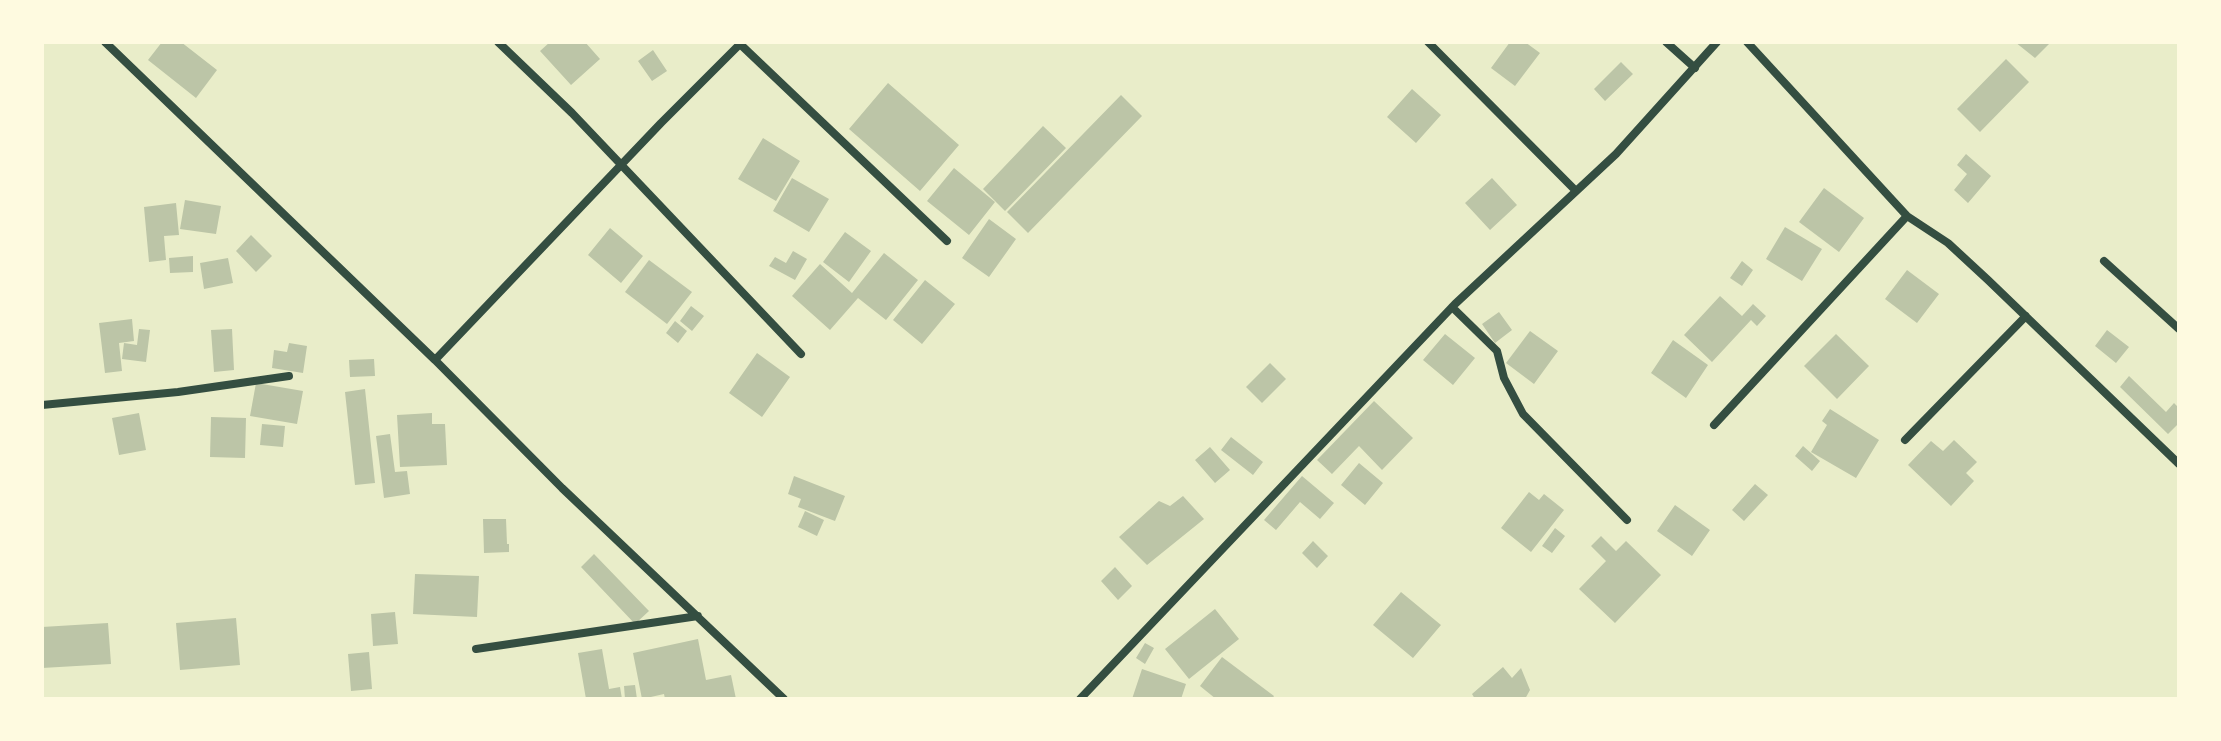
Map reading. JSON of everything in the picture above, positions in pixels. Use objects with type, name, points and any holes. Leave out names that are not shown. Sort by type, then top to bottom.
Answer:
[{"type":"street","points":[[105,42],[435,360],[521,448],[784,699]]},
{"type":"street","points":[[498,42],[622,164],[801,354]]},
{"type":"street","points":[[1428,42],[1575,190]]},
{"type":"street","points":[[1666,42],[1695,68]]},
{"type":"street","points":[[1080,699],[1452,307],[1616,154],[1717,42]]},
{"type":"street","points":[[1747,42],[1907,216],[1948,243],[2179,464]]},
{"type":"street","points":[[435,360],[741,43],[947,241]]},
{"type":"street","points":[[1714,425],[1907,216]]},
{"type":"street","points":[[2104,261],[2179,329]]},
{"type":"street","points":[[1452,307],[1497,351],[1504,378],[1523,414],[1627,520]]},
{"type":"street","points":[[1905,440],[2026,316]]},
{"type":"street","points":[[42,405],[178,392],[289,376]]},
{"type":"street","points":[[476,649],[698,616]]},
{"type":"building","points":[[162,42],[181,42],[217,70],[196,98],[148,60]]},
{"type":"building","points":[[550,42],[585,42],[600,59],[571,85],[540,51]]},
{"type":"building","points":[[1510,42],[1525,42],[1540,53],[1515,86],[1491,68]]},
{"type":"building","points":[[2015,42],[2051,42],[2035,58]]},
{"type":"building","points":[[653,50],[667,71],[652,81],[638,61]]},
{"type":"building","points":[[2006,59],[2029,82],[1980,132],[1957,109]]},
{"type":"building","points":[[1621,62],[1633,74],[1605,101],[1594,89]]},
{"type":"building","points":[[888,83],[959,145],[920,191],[849,129]]},
{"type":"building","points":[[1412,89],[1441,115],[1416,143],[1387,117]]},
{"type":"building","points":[[1121,95],[1142,116],[1028,233],[1007,212]]},
{"type":"building","points":[[1043,126],[1066,148],[1005,211],[983,189]]},
{"type":"building","points":[[763,138],[800,161],[776,201],[738,179]]},
{"type":"building","points":[[1966,154],[1991,176],[1968,203],[1954,190],[1967,174],[1957,165]]},
{"type":"building","points":[[954,168],[995,202],[969,235],[927,201]]},
{"type":"building","points":[[792,178],[829,199],[809,232],[773,211]]},
{"type":"building","points":[[1492,178],[1517,205],[1490,230],[1465,203]]},
{"type":"building","points":[[1824,188],[1864,218],[1839,252],[1799,222]]},
{"type":"building","points":[[185,200],[221,206],[216,234],[180,229]]},
{"type":"building","points":[[176,203],[179,235],[164,236],[166,260],[149,262],[144,207]]},
{"type":"building","points":[[989,219],[1016,239],[989,277],[962,258]]},
{"type":"building","points":[[1785,227],[1822,249],[1802,281],[1766,259]]},
{"type":"building","points":[[610,228],[643,256],[621,283],[588,255]]},
{"type":"building","points":[[845,232],[871,251],[849,282],[823,262]]},
{"type":"building","points":[[251,235],[272,256],[256,272],[236,251]]},
{"type":"building","points":[[793,251],[807,259],[795,280],[769,266],[775,257],[786,263]]},
{"type":"building","points":[[884,253],[918,280],[886,320],[858,298],[830,330],[792,296],[820,264],[852,293]]},
{"type":"building","points":[[193,256],[193,272],[170,273],[169,258]]},
{"type":"building","points":[[228,258],[233,283],[204,289],[200,263]]},
{"type":"building","points":[[649,260],[692,292],[667,324],[625,292]]},
{"type":"building","points":[[1742,261],[1753,270],[1742,286],[1730,278]]},
{"type":"building","points":[[1907,270],[1939,294],[1917,323],[1885,299]]},
{"type":"building","points":[[925,280],[955,304],[922,344],[893,320]]},
{"type":"building","points":[[1720,296],[1742,316],[1753,304],[1766,316],[1757,326],[1751,320],[1712,362],[1684,335]]},
{"type":"building","points":[[691,306],[704,316],[692,331],[680,321]]},
{"type":"building","points":[[1499,312],[1512,330],[1495,343],[1482,324]]},
{"type":"building","points":[[132,319],[134,341],[119,343],[122,371],[105,373],[99,323]]},
{"type":"building","points":[[675,321],[687,331],[678,343],[666,333]]},
{"type":"building","points":[[139,329],[150,330],[146,362],[122,359],[124,343],[137,345]]},
{"type":"building","points":[[232,329],[234,370],[214,372],[211,330]]},
{"type":"building","points":[[2107,330],[2129,347],[2116,363],[2095,346]]},
{"type":"building","points":[[1530,331],[1558,351],[1534,384],[1506,363]]},
{"type":"building","points":[[1445,334],[1475,358],[1453,385],[1423,360]]},
{"type":"building","points":[[1836,334],[1869,366],[1837,399],[1804,366]]},
{"type":"building","points":[[1673,340],[1708,365],[1686,398],[1651,373]]},
{"type":"building","points":[[289,343],[307,346],[303,373],[272,368],[274,350],[287,352]]},
{"type":"building","points":[[757,353],[790,377],[762,417],[729,393]]},
{"type":"building","points":[[374,359],[375,376],[350,377],[349,360]]},
{"type":"building","points":[[1270,363],[1286,379],[1262,403],[1246,387]]},
{"type":"building","points":[[2129,376],[2166,412],[2174,403],[2179,408],[2179,423],[2168,434],[2120,387]]},
{"type":"building","points":[[256,383],[303,391],[297,424],[250,416]]},
{"type":"building","points":[[365,389],[375,483],[355,485],[345,392]]},
{"type":"building","points":[[1374,401],[1413,438],[1382,470],[1359,446],[1332,474],[1317,460]]},
{"type":"building","points":[[1830,409],[1879,440],[1856,478],[1811,452],[1827,425],[1822,421]]},
{"type":"building","points":[[139,413],[146,450],[119,455],[112,418]]},
{"type":"building","points":[[432,413],[432,424],[445,424],[447,465],[400,467],[397,415]]},
{"type":"building","points":[[211,417],[246,418],[245,458],[210,457]]},
{"type":"building","points":[[262,424],[285,426],[283,447],[260,445]]},
{"type":"building","points":[[390,434],[395,472],[407,471],[410,494],[384,498],[376,436]]},
{"type":"building","points":[[1231,437],[1263,462],[1253,475],[1221,450]]},
{"type":"building","points":[[1954,440],[1977,462],[1966,473],[1974,481],[1951,506],[1908,465],[1931,441],[1943,451]]},
{"type":"building","points":[[1803,446],[1820,461],[1812,471],[1795,456]]},
{"type":"building","points":[[1210,447],[1230,470],[1215,483],[1195,460]]},
{"type":"building","points":[[1359,463],[1383,483],[1365,505],[1341,485]]},
{"type":"building","points":[[794,476],[845,496],[835,521],[798,507],[801,499],[788,494]]},
{"type":"building","points":[[1302,476],[1334,503],[1320,519],[1300,502],[1276,530],[1264,520]]},
{"type":"building","points":[[1755,484],[1768,495],[1744,521],[1732,510]]},
{"type":"building","points":[[1529,492],[1539,500],[1544,494],[1564,510],[1531,552],[1501,528]]},
{"type":"building","points":[[1183,496],[1204,519],[1147,565],[1119,537],[1159,501],[1170,506]]},
{"type":"building","points":[[1675,505],[1710,530],[1692,556],[1657,531]]},
{"type":"building","points":[[805,511],[824,520],[817,536],[798,527]]},
{"type":"building","points":[[483,519],[506,519],[509,552],[484,553]]},
{"type":"building","points":[[1555,528],[1565,536],[1552,553],[1542,546]]},
{"type":"building","points":[[1601,536],[1616,551],[1626,541],[1661,575],[1615,623],[1579,589],[1606,561],[1591,546]]},
{"type":"building","points":[[1313,541],[1328,556],[1317,568],[1302,553]]},
{"type":"building","points":[[594,554],[649,611],[635,624],[581,567]]},
{"type":"building","points":[[1115,567],[1132,586],[1118,600],[1101,581]]},
{"type":"building","points":[[415,574],[479,576],[477,617],[413,614]]},
{"type":"building","points":[[1401,592],[1441,625],[1413,658],[1373,625]]},
{"type":"building","points":[[1215,609],[1239,639],[1189,679],[1165,649]]},
{"type":"building","points":[[395,612],[398,644],[373,646],[371,614]]},
{"type":"building","points":[[236,618],[240,665],[180,670],[176,623]]},
{"type":"building","points":[[108,623],[111,664],[42,668],[42,627]]},
{"type":"building","points":[[698,639],[706,680],[731,675],[736,699],[665,699],[664,694],[642,699],[633,653]]},
{"type":"building","points":[[1145,643],[1154,648],[1145,664],[1136,658]]},
{"type":"building","points":[[602,649],[609,689],[620,687],[622,699],[586,699],[578,653]]},
{"type":"building","points":[[369,652],[372,689],[351,691],[348,654]]},
{"type":"building","points":[[1222,657],[1274,696],[1272,699],[1216,699],[1200,686]]},
{"type":"building","points":[[1503,667],[1512,678],[1521,668],[1530,690],[1525,699],[1475,699],[1472,694]]},
{"type":"building","points":[[1142,669],[1186,684],[1181,699],[1132,699]]},
{"type":"building","points":[[635,685],[637,699],[625,699],[624,686]]}]
